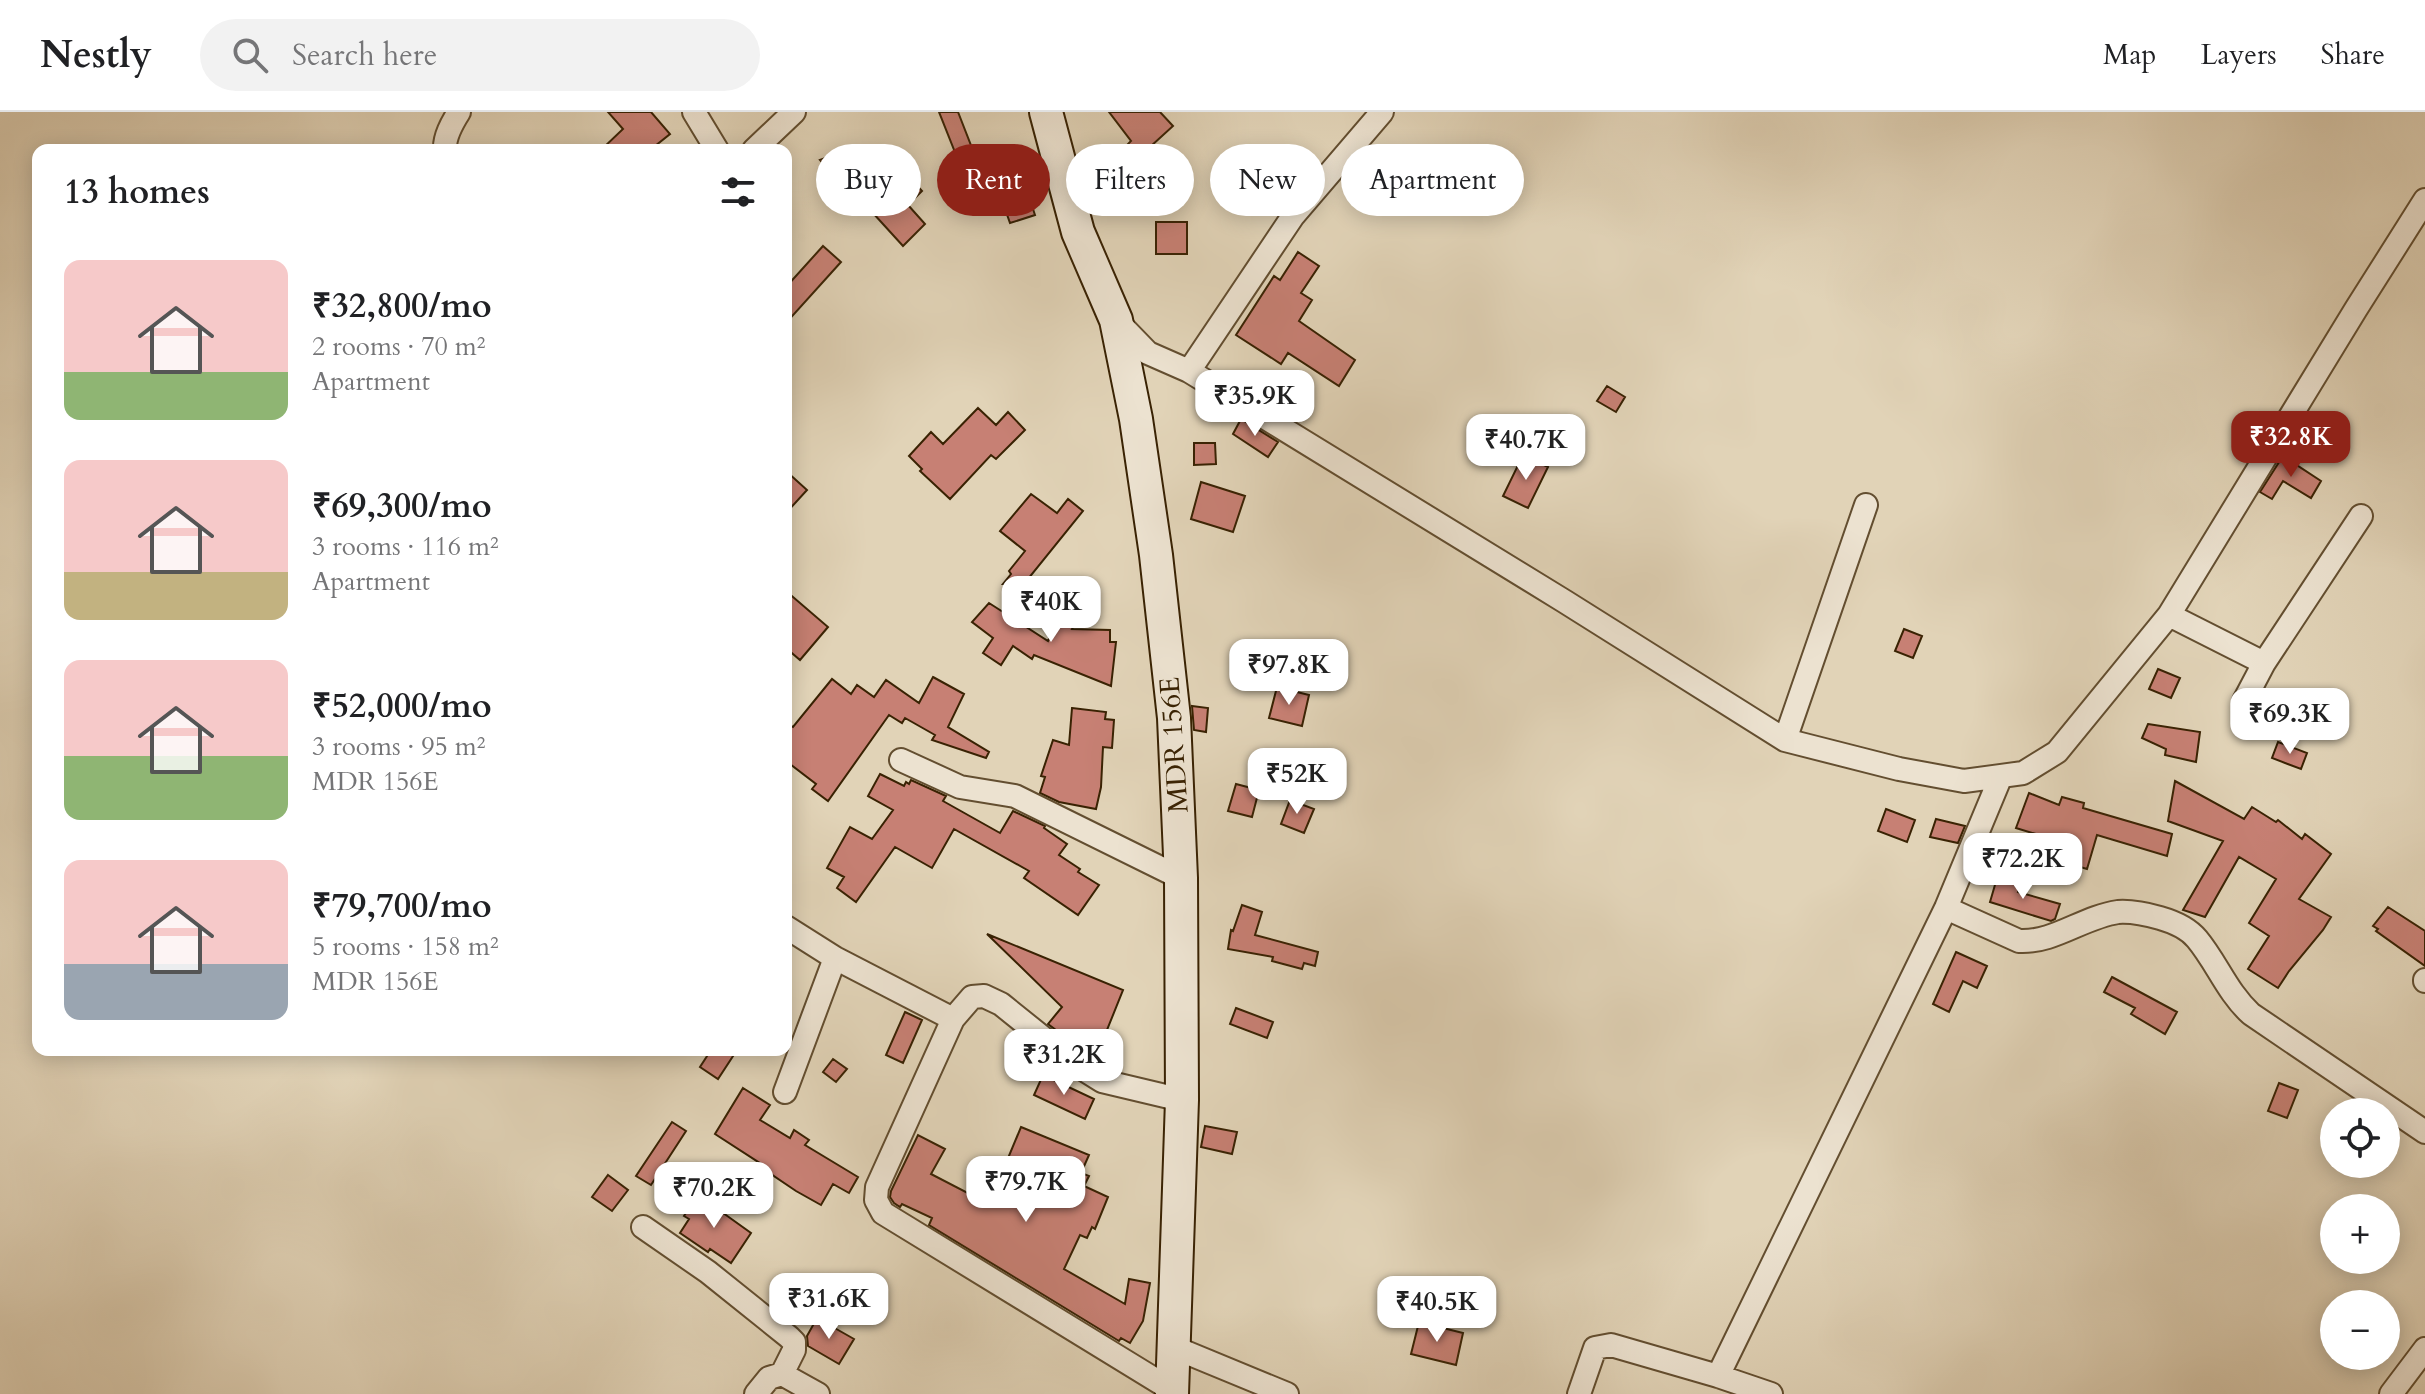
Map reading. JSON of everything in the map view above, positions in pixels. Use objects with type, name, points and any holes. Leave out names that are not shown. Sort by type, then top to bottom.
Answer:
[{"type":"main road","name":"MDR 156E","points":[[1046,112],[1078,232],[1116,320],[1136,419],[1156,555],[1174,718],[1181,878],[1182,1100],[1172,1392]]},
{"type":"street","points":[[446,144],[449,130],[459,112]]},
{"type":"street","points":[[694,112],[713,144]]},
{"type":"street","points":[[760,144],[794,112]]},
{"type":"street","points":[[1189,371],[1293,216],[1382,112]]},
{"type":"street","points":[[1116,320],[1148,353],[1189,371],[1785,740],[1899,769],[1964,781],[2023,773],[2057,752],[2169,615],[2425,200]]},
{"type":"street","points":[[1785,740],[1866,505]]},
{"type":"street","points":[[2244,701],[2264,663],[2361,516]]},
{"type":"street","points":[[2169,615],[2264,663]]},
{"type":"street","points":[[901,760],[960,787],[1015,796],[1181,878]]},
{"type":"street","points":[[1718,1376],[1946,908],[2001,776]]},
{"type":"street","points":[[1946,908],[2019,941],[2043,939],[2119,912],[2137,912],[2184,928],[2197,939],[2237,1002],[2251,1014],[2425,1132]]},
{"type":"street","points":[[792,931],[835,958],[953,1019]]},
{"type":"street","points":[[785,1092],[835,958]]},
{"type":"street","points":[[1172,1392],[883,1213],[876,1200],[877,1187],[953,1019],[972,997],[984,996],[1001,1004],[1078,1066],[1102,1081],[1182,1100]]},
{"type":"street","points":[[643,1227],[708,1272],[794,1342],[794,1350],[782,1374]]},
{"type":"street","points":[[1579,1394],[1591,1355],[1601,1345],[1611,1345],[1771,1394]]},
{"type":"street","points":[[1173,1347],[1287,1394]]},
{"type":"street","points":[[2391,1394],[2425,1349]]},
{"type":"street","points":[[756,1394],[769,1378],[782,1374],[818,1394]]},
{"type":"building","points":[[608,112],[651,112],[670,134],[658,144],[607,144],[623,129]]},
{"type":"building","points":[[939,112],[958,112],[970,144],[952,144]]},
{"type":"building","points":[[1109,112],[1160,112],[1173,126],[1153,144],[1128,144],[1131,141]]},
{"type":"building","points":[[876,216],[918,216],[925,224],[903,246]]},
{"type":"building","points":[[1008,216],[1032,216],[1010,223]]},
{"type":"building","points":[[1156,222],[1187,222],[1187,254],[1156,254]]},
{"type":"building","points":[[823,246],[841,262],[792,316],[792,280]]},
{"type":"building","points":[[1298,252],[1319,266],[1301,293],[1312,300],[1299,321],[1355,360],[1339,386],[1288,353],[1281,364],[1236,335],[1274,276],[1280,280]]},
{"type":"building","points":[[1607,386],[1625,397],[1616,412],[1597,401]]},
{"type":"building","points":[[978,408],[996,425],[1008,412],[1025,430],[996,459],[991,455],[950,499],[909,456],[931,432],[943,444]]},
{"type":"building","points":[[1241,419],[1278,442],[1268,457],[1233,434]]},
{"type":"building","points":[[1194,443],[1215,443],[1216,464],[1194,465]]},
{"type":"building","points":[[1523,455],[1548,467],[1528,508],[1503,496]]},
{"type":"building","points":[[2283,456],[2321,481],[2311,498],[2283,481],[2272,499],[2260,492]]},
{"type":"building","points":[[792,476],[807,490],[792,506]]},
{"type":"building","points":[[1201,482],[1245,496],[1233,532],[1191,519]]},
{"type":"building","points":[[1031,494],[1057,513],[1068,499],[1083,511],[1024,584],[1003,584],[1025,551],[1000,531]]},
{"type":"building","points":[[792,596],[828,627],[800,660],[792,653]]},
{"type":"building","points":[[989,603],[1048,641],[1062,611],[1077,619],[1072,629],[1110,630],[1110,642],[1116,642],[1111,686],[1034,655],[1032,659],[1013,646],[1001,665],[983,653],[993,638],[972,622]]},
{"type":"building","points":[[1904,629],[1922,636],[1913,658],[1895,651]]},
{"type":"building","points":[[2158,669],[2180,678],[2171,698],[2149,689]]},
{"type":"building","points":[[933,677],[964,694],[948,727],[989,752],[986,758],[932,740],[935,735],[905,718],[902,723],[889,715],[828,801],[812,789],[816,784],[792,766],[792,726],[832,679],[851,694],[857,685],[874,697],[886,680],[919,703]]},
{"type":"building","points":[[1277,687],[1309,695],[1302,726],[1269,718]]},
{"type":"building","points":[[1192,706],[1208,708],[1206,732],[1194,730]]},
{"type":"building","points":[[1072,708],[1106,712],[1105,719],[1114,720],[1112,748],[1103,747],[1101,787],[1096,809],[1059,802],[1040,793],[1045,777],[1041,776],[1053,740],[1069,745]]},
{"type":"building","points":[[2148,724],[2200,732],[2196,762],[2165,755],[2166,749],[2142,738]]},
{"type":"building","points":[[2278,742],[2307,753],[2301,769],[2272,758]]},
{"type":"building","points":[[880,774],[904,786],[911,780],[946,796],[943,801],[1000,833],[1013,811],[1045,826],[1067,844],[1059,855],[1099,885],[1078,915],[1024,878],[1029,871],[954,829],[932,868],[895,847],[856,902],[837,888],[844,877],[827,868],[850,827],[872,839],[893,810],[868,796]]},
{"type":"building","points":[[2175,781],[2244,819],[2252,807],[2276,822],[2278,820],[2302,839],[2305,834],[2331,854],[2299,899],[2331,917],[2278,988],[2248,969],[2269,936],[2249,923],[2276,879],[2239,857],[2205,917],[2183,910],[2223,841],[2168,821]]},
{"type":"building","points":[[1236,784],[1259,790],[1252,817],[1228,811]]},
{"type":"building","points":[[2029,793],[2059,805],[2062,797],[2084,803],[2083,808],[2172,834],[2167,856],[2097,835],[2087,869],[2067,863],[2072,845],[2016,828]]},
{"type":"building","points":[[1290,800],[1314,809],[1304,833],[1281,824]]},
{"type":"building","points":[[1886,809],[1915,820],[1907,842],[1878,831]]},
{"type":"building","points":[[1936,819],[1965,826],[1958,843],[1930,837]]},
{"type":"building","points":[[1997,878],[2020,885],[2018,892],[2060,904],[2055,919],[2051,921],[1990,902]]},
{"type":"building","points":[[1242,905],[1262,912],[1255,935],[1318,952],[1315,966],[1304,963],[1302,969],[1272,961],[1273,957],[1228,949],[1231,930]]},
{"type":"building","points":[[2388,907],[2425,931],[2425,966],[2376,931],[2378,929],[2373,926]]},
{"type":"building","points":[[987,934],[1123,990],[1107,1030],[1120,1040],[1102,1065],[1048,1024],[1062,1007]]},
{"type":"building","points":[[1956,952],[1987,966],[1977,988],[1963,981],[1949,1012],[1933,1004]]},
{"type":"building","points":[[2112,977],[2177,1012],[2165,1034],[2131,1014],[2135,1008],[2104,992]]},
{"type":"building","points":[[1236,1008],[1273,1022],[1267,1038],[1230,1024]]},
{"type":"building","points":[[905,1012],[922,1020],[903,1063],[886,1055]]},
{"type":"building","points":[[707,1056],[733,1056],[718,1079],[700,1067]]},
{"type":"building","points":[[833,1059],[847,1069],[836,1082],[823,1072]]},
{"type":"building","points":[[1043,1075],[1094,1099],[1085,1119],[1034,1095]]},
{"type":"building","points":[[2279,1083],[2298,1090],[2287,1118],[2268,1111]]},
{"type":"building","points":[[743,1088],[770,1105],[760,1120],[790,1138],[794,1130],[809,1140],[805,1145],[858,1177],[849,1193],[833,1184],[821,1205],[715,1134]]},
{"type":"building","points":[[672,1122],[686,1131],[651,1185],[636,1176]]},
{"type":"building","points":[[1205,1126],[1237,1132],[1232,1154],[1201,1147]]},
{"type":"building","points":[[1021,1127],[1089,1155],[1081,1173],[1089,1176],[1084,1186],[1108,1197],[1095,1229],[1092,1227],[1087,1238],[1080,1235],[1064,1269],[1125,1304],[1129,1279],[1150,1283],[1143,1321],[1130,1343],[1121,1338],[1119,1341],[929,1225],[932,1218],[902,1204],[900,1207],[890,1197],[918,1135],[945,1149],[931,1174],[981,1200],[987,1188],[994,1192]]},
{"type":"building","points":[[608,1175],[628,1190],[612,1211],[592,1197]]},
{"type":"building","points":[[698,1195],[751,1233],[731,1263],[680,1233],[689,1219],[684,1216]]},
{"type":"building","points":[[817,1318],[854,1339],[839,1364],[808,1346],[807,1336]]},
{"type":"building","points":[[1419,1322],[1463,1333],[1456,1365],[1411,1354]]}]
